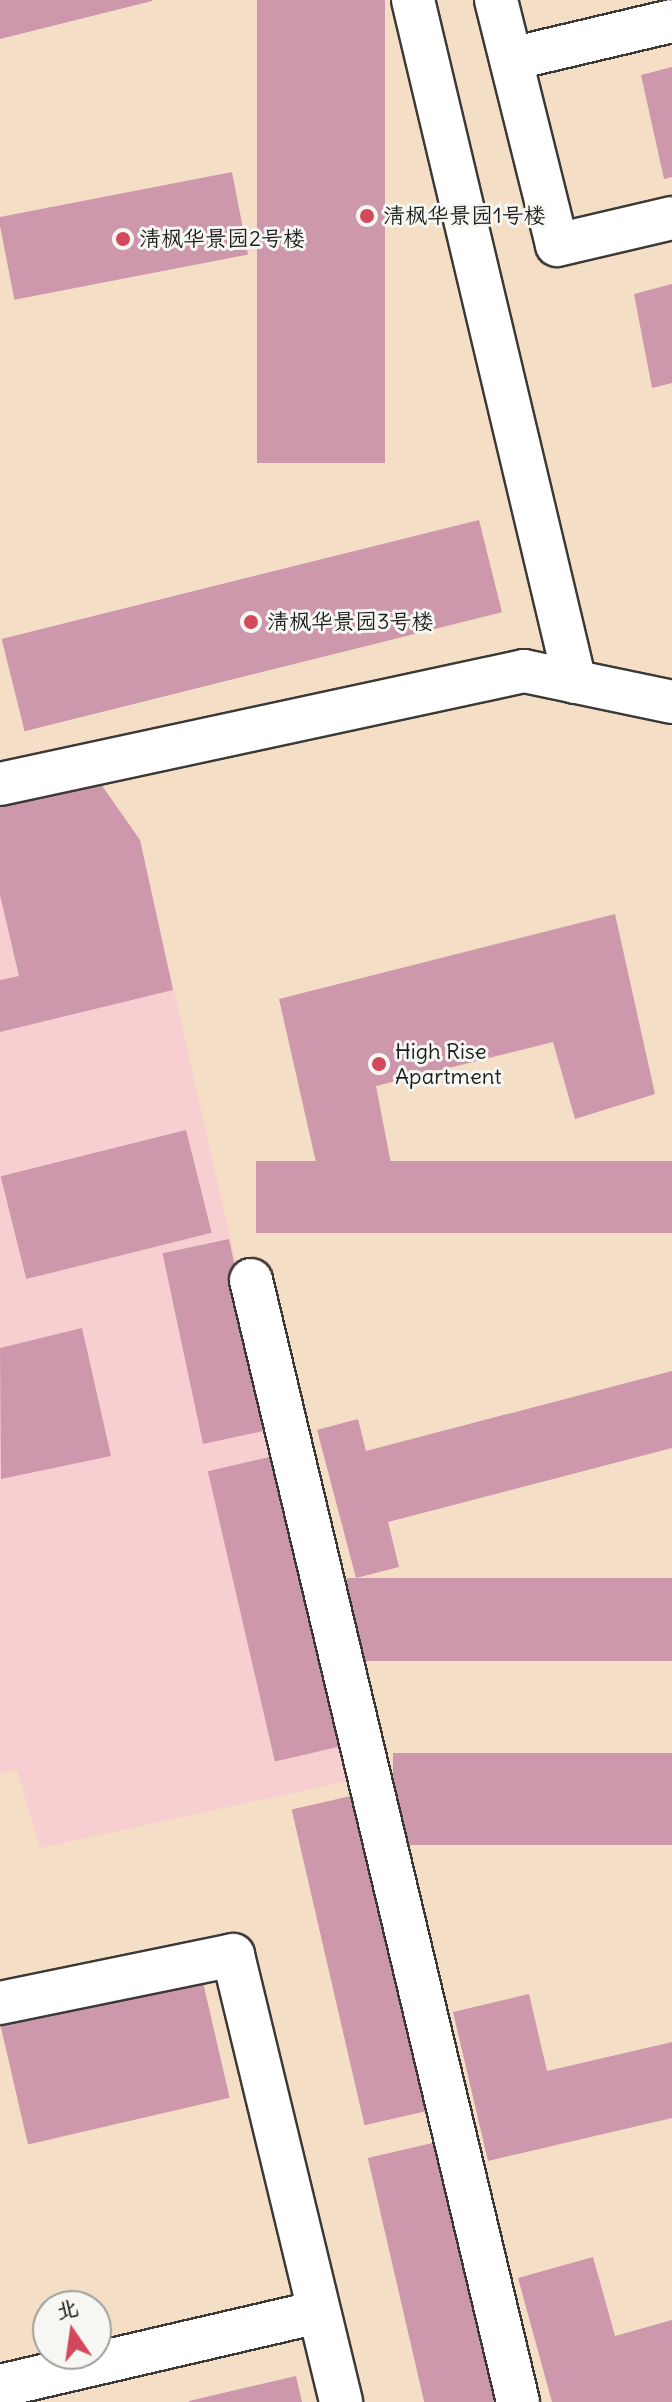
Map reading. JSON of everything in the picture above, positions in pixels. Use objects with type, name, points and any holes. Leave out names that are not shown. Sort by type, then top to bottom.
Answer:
[{"type":"street","points":[[413,0],[575,682]]},
{"type":"street","points":[[496,0],[557,245],[672,218]]},
{"type":"street","points":[[511,59],[672,21]]},
{"type":"street","points":[[0,784],[524,671],[672,702]]},
{"type":"street","points":[[251,1280],[518,2402]]},
{"type":"street","points":[[0,2003],[233,1955],[341,2402]]},
{"type":"street","points":[[0,2386],[319,2312]]},
{"type":"shaded area","points":[[98,780],[140,840],[353,1780],[40,1848],[17,1770],[0,1774],[0,803]]},
{"type":"building","points":[[0,0],[152,0],[152,1],[0,39]]},
{"type":"building","name":"清枫华景园1号楼","points":[[257,0],[385,0],[385,463],[257,463]]},
{"type":"building","points":[[672,67],[672,177],[664,179],[641,75]]},
{"type":"building","name":"清枫华景园2号楼","points":[[232,172],[248,254],[14,300],[0,217]]},
{"type":"building","points":[[672,284],[672,383],[652,388],[634,294]]},
{"type":"building","name":"清枫华景园3号楼","points":[[479,520],[502,612],[25,731],[2,639]]},
{"type":"building","points":[[98,780],[140,840],[173,990],[0,1032],[0,980],[19,976],[0,895],[0,803]]},
{"type":"building","name":"High Rise Apartment","points":[[615,914],[655,1094],[575,1119],[553,1042],[376,1086],[391,1164],[320,1180],[279,999]]},
{"type":"building","points":[[186,1130],[212,1233],[26,1279],[1,1176]]},
{"type":"building","points":[[256,1161],[672,1161],[672,1233],[256,1233]]},
{"type":"building","points":[[229,1239],[270,1430],[203,1444],[162,1253]]},
{"type":"building","points":[[82,1328],[111,1456],[1,1479],[0,1348]]},
{"type":"building","points":[[672,1371],[672,1448],[388,1522],[399,1567],[356,1578],[317,1430],[358,1419],[366,1451]]},
{"type":"building","points":[[278,1455],[345,1745],[275,1762],[208,1471]]},
{"type":"building","points":[[347,1578],[672,1578],[672,1661],[347,1661]]},
{"type":"building","points":[[393,1753],[672,1753],[672,1845],[393,1845]]},
{"type":"building","points":[[355,1795],[428,2111],[365,2125],[292,1810]]},
{"type":"building","points":[[202,1978],[230,2098],[28,2144],[0,2025]]},
{"type":"building","points":[[529,1994],[547,2071],[672,2042],[672,2118],[488,2161],[453,2012]]},
{"type":"building","points":[[437,2142],[497,2402],[424,2402],[368,2158]]},
{"type":"building","points":[[593,2257],[615,2336],[672,2320],[672,2402],[552,2402],[518,2278]]},
{"type":"building","points":[[296,2376],[302,2402],[189,2402],[189,2401]]},
{"type":"place","name":"清枫华景园1号楼","points":[[367,216]]},
{"type":"place","name":"清枫华景园2号楼","points":[[123,239]]},
{"type":"place","name":"清枫华景园3号楼","points":[[251,622]]},
{"type":"place","name":"High Rise Apartment","points":[[379,1064]]}]
